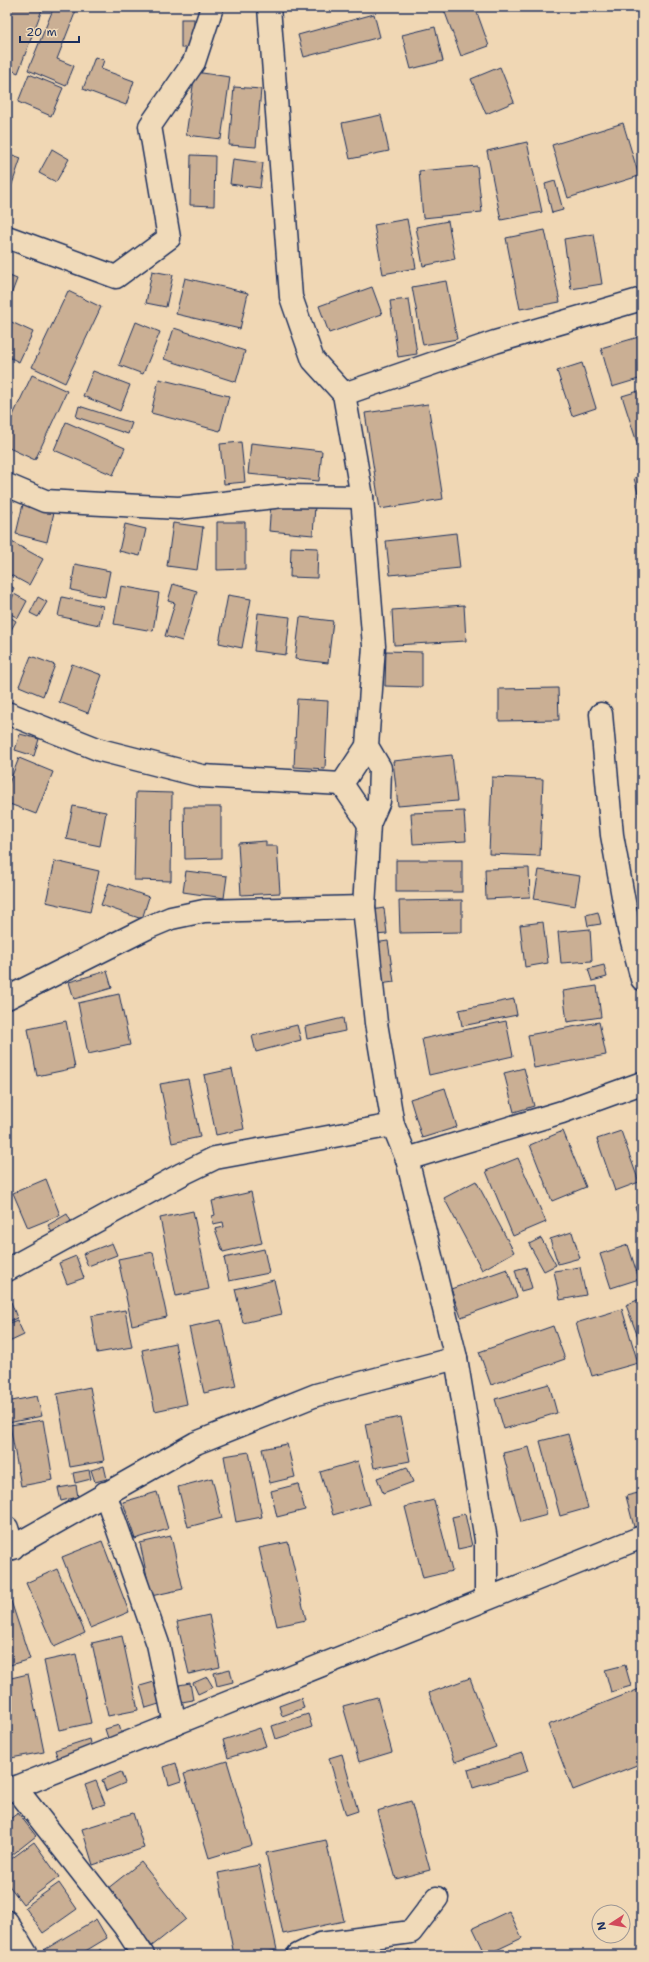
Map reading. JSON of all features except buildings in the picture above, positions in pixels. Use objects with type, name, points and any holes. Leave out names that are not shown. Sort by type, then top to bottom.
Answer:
[{"type":"street","points":[[7,237],[116,277],[169,238],[150,126],[194,62],[212,7]]},
{"type":"street","points":[[269,7],[291,297],[313,360],[344,394],[362,497],[374,646],[367,746],[342,784]]},
{"type":"street","points":[[344,394],[495,342],[642,299]]},
{"type":"street","points":[[7,485],[45,501],[179,508],[283,496],[362,497]]},
{"type":"street","points":[[7,713],[100,750],[202,776],[342,784]]},
{"type":"street","points":[[601,714],[612,835],[629,930],[642,979]]},
{"type":"street","points":[[367,746],[380,768],[379,801],[369,824],[364,907],[376,1023],[393,1125],[407,1159],[456,1358],[486,1540],[486,1598]]},
{"type":"street","points":[[342,784],[369,824]]},
{"type":"street","points":[[7,998],[147,928],[171,918],[204,911],[364,907]]},
{"type":"street","points":[[407,1159],[562,1112],[642,1083]]},
{"type":"street","points":[[7,1270],[182,1174],[215,1158],[393,1125]]},
{"type":"street","points":[[7,1528],[10,1549],[196,1443],[316,1395],[456,1358]]},
{"type":"street","points":[[105,1494],[158,1644],[175,1724]]},
{"type":"street","points":[[143,1955],[124,1926],[11,1789],[486,1598],[642,1537]]},
{"type":"street","points":[[298,1955],[320,1944],[411,1932],[437,1898]]},
{"type":"street","points":[[7,1922],[27,1955]]}]
